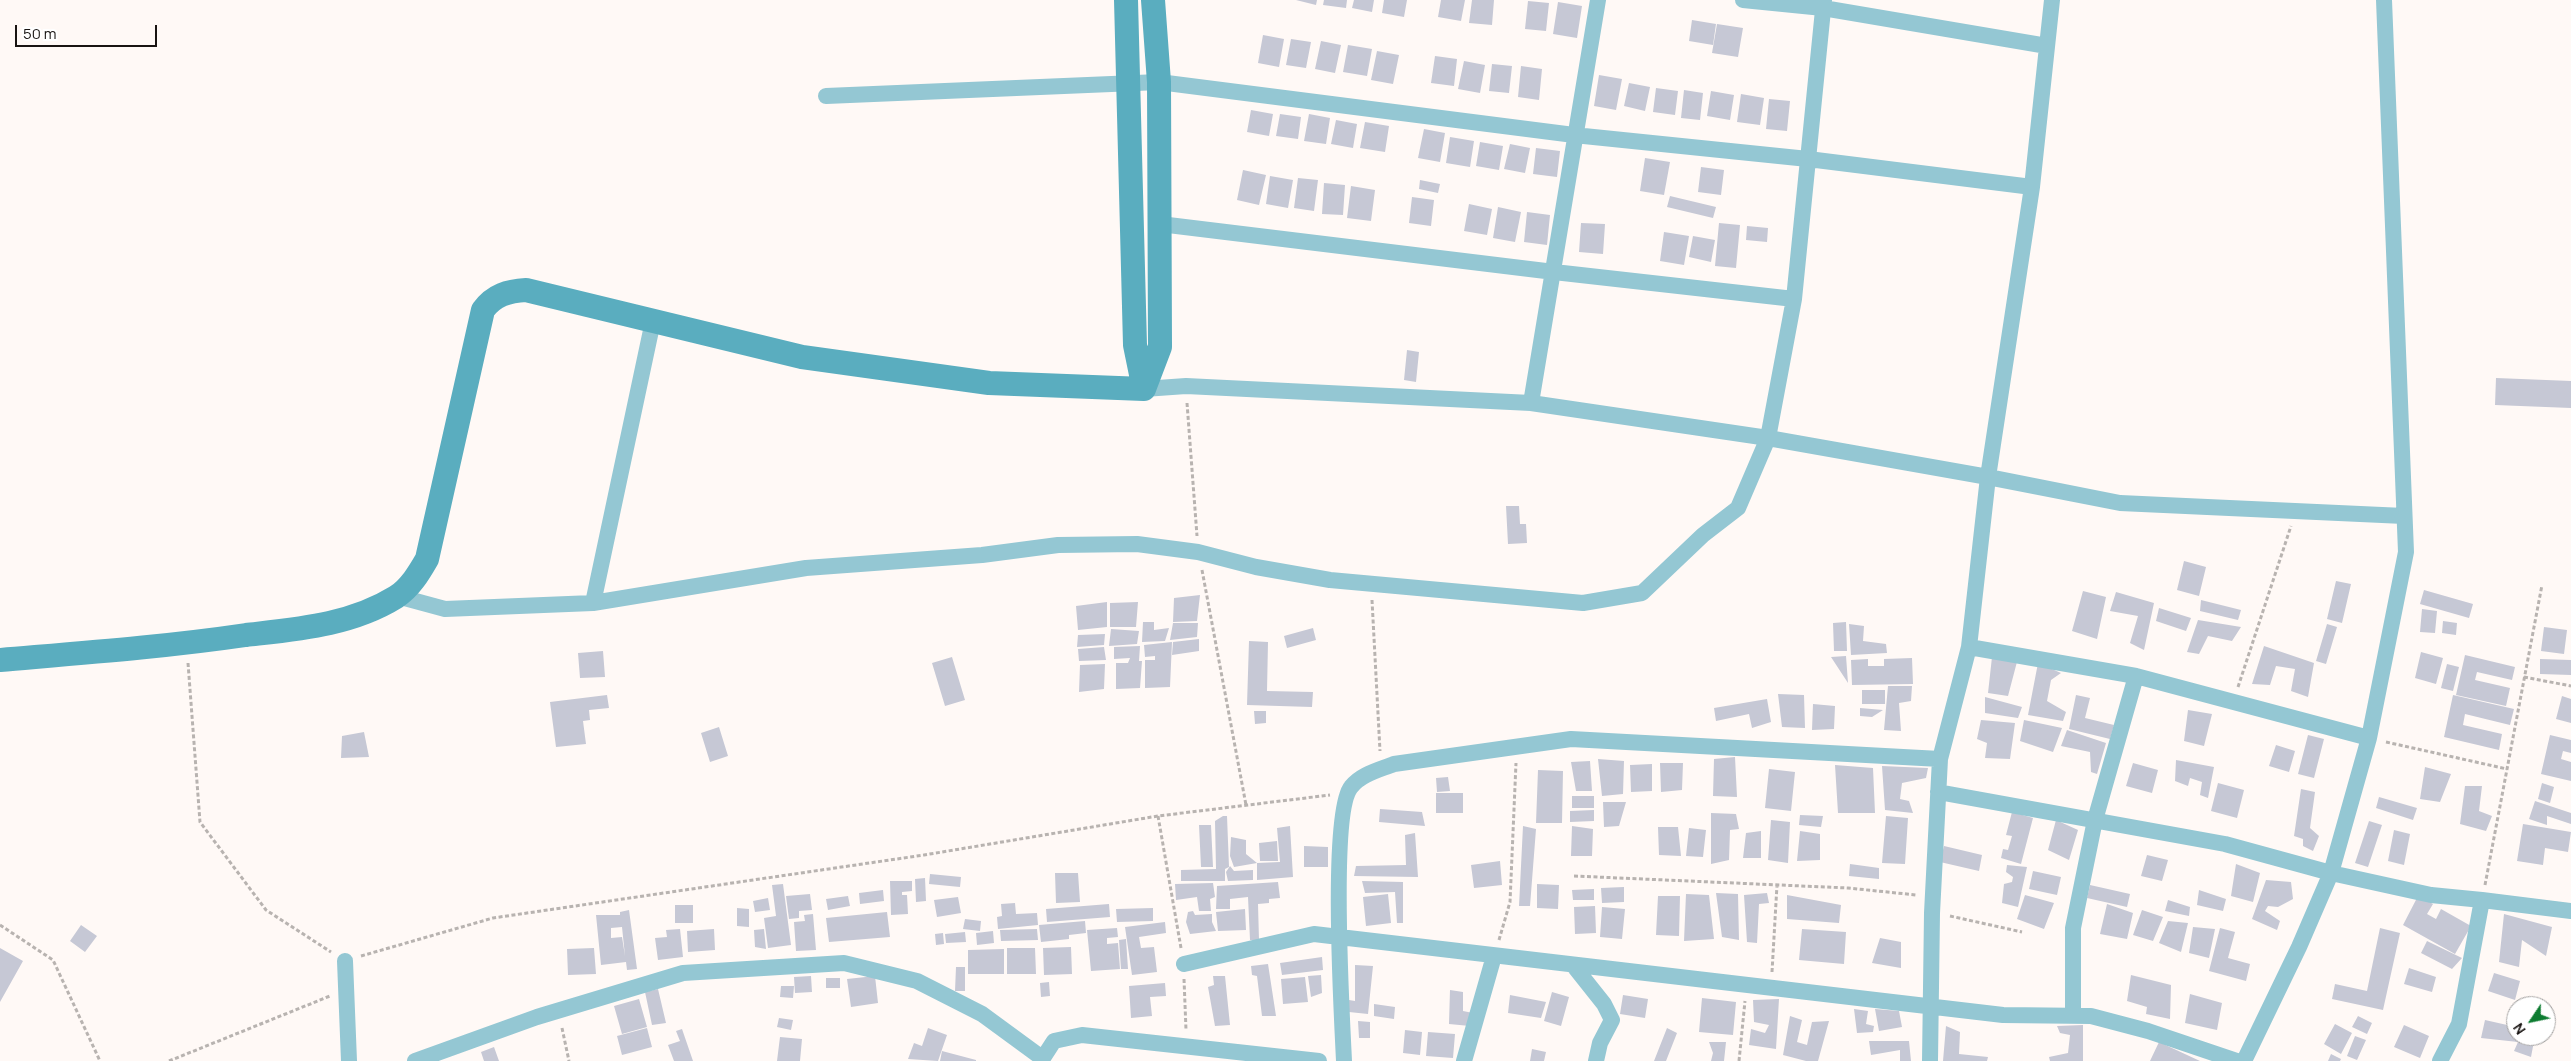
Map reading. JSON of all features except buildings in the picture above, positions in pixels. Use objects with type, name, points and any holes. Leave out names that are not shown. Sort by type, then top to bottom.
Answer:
[{"type":"main road","points":[[1126,0],[1130,83],[1134,345],[1144,389]]},
{"type":"main road","points":[[1144,389],[1160,348],[1159,82],[1153,0]]},
{"type":"main road","points":[[0,660],[187,644],[342,620],[397,596],[416,578],[427,559],[483,310],[491,300],[514,291],[526,290],[802,358],[989,383],[1144,389]]},
{"type":"street","points":[[1531,403],[1554,272],[1574,135],[1598,0]]},
{"type":"street","points":[[1744,0],[1824,4],[2047,46]]},
{"type":"street","points":[[1930,1061],[1929,1007],[1932,905],[1940,760],[1968,647],[1988,477],[2032,187],[2052,0]]},
{"type":"street","points":[[2244,1061],[2299,947],[2330,873],[2369,738],[2406,552],[2384,0]]},
{"type":"street","points":[[397,596],[445,609],[593,603],[806,568],[982,555],[1058,546],[1137,544],[1198,552],[1265,568],[1330,580],[1371,584],[1583,603],[1642,593],[1703,535],[1738,508],[1768,438],[1794,299],[1824,4]]},
{"type":"street","points":[[826,96],[1159,82],[1574,135],[1808,159],[2032,187]]},
{"type":"street","points":[[1160,224],[1794,299]]},
{"type":"street","points":[[593,603],[653,321]]},
{"type":"street","points":[[1144,389],[1186,386],[1531,403],[1768,438],[1988,477],[2120,504],[2404,516]]},
{"type":"street","points":[[1968,647],[2136,676],[2369,738]]},
{"type":"street","points":[[2073,1016],[2073,928],[2095,820],[2136,676]]},
{"type":"street","points":[[1344,1061],[1339,937],[1341,814],[1350,788],[1367,774],[1394,764],[1571,739],[1940,760]]},
{"type":"street","points":[[1938,792],[2225,844],[2330,873],[2431,895],[2571,910]]},
{"type":"street","points":[[2440,1061],[2460,1024],[2482,900]]},
{"type":"street","points":[[1184,964],[1314,934],[2002,1015],[2091,1016],[2148,1031],[2237,1061]]},
{"type":"street","points":[[1464,1061],[1494,956]]},
{"type":"street","points":[[345,961],[348,1061]]},
{"type":"street","points":[[415,1061],[558,1011],[683,973],[844,963],[917,981],[982,1014],[1042,1059],[1054,1041],[1082,1035],[1319,1061]]},
{"type":"street","points":[[1573,965],[1604,1004],[1612,1020],[1600,1043],[1596,1061]]},
{"type":"path","points":[[1186,386],[1198,552],[1246,805]]},
{"type":"path","points":[[2233,702],[2296,511]]},
{"type":"path","points":[[1371,584],[1381,769]]},
{"type":"path","points":[[2482,900],[2542,584]]},
{"type":"path","points":[[187,644],[200,822],[266,910],[345,961],[493,918],[924,855],[1158,816],[1348,793]]},
{"type":"path","points":[[2524,678],[2571,686]]},
{"type":"path","points":[[2369,738],[2507,769]]},
{"type":"path","points":[[1494,956],[1510,902],[1516,747]]},
{"type":"path","points":[[1158,816],[1184,964],[1186,1046]]},
{"type":"path","points":[[1574,876],[1848,888],[1932,905],[2022,932]]},
{"type":"path","points":[[1771,988],[1777,885]]},
{"type":"path","points":[[0,925],[53,960],[100,1061]]},
{"type":"path","points":[[1740,1061],[1746,985]]},
{"type":"path","points":[[169,1061],[346,989]]},
{"type":"path","points":[[558,1011],[569,1061]]}]
